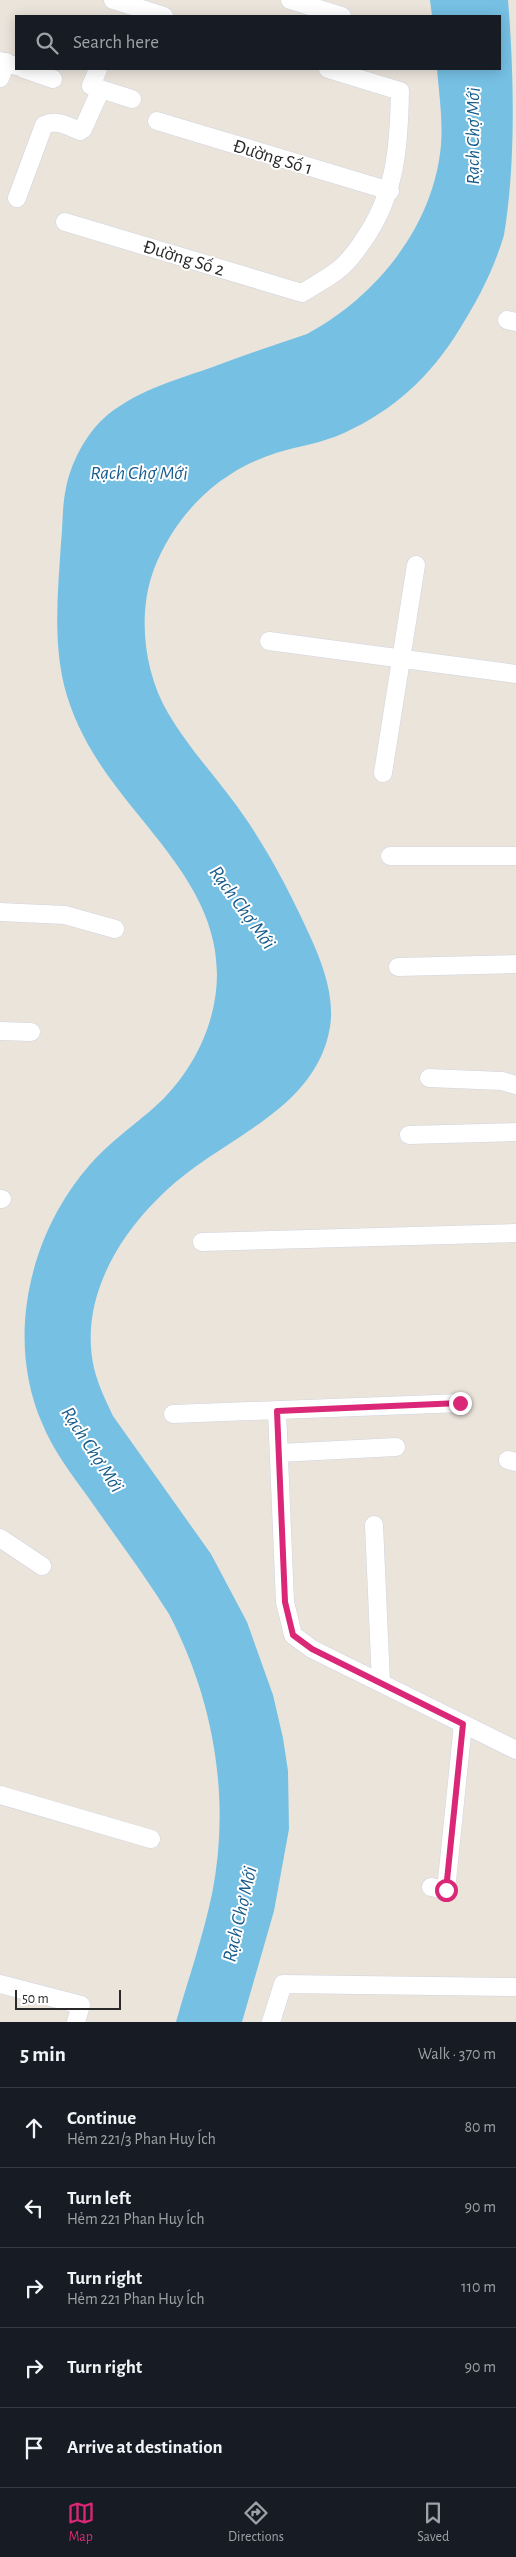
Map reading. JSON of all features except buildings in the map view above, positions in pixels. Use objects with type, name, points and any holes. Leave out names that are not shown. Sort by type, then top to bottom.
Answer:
[{"type":"street","points":[[297,1],[339,15]]},
{"type":"street","points":[[120,5],[160,15]]},
{"type":"street","points":[[27,70],[53,79]]},
{"type":"street","points":[[98,70],[92,86],[132,99]]},
{"type":"street","points":[[331,70],[400,91],[399,142],[390,191]]},
{"type":"street","points":[[17,198],[44,125],[58,122],[80,131],[83,130],[101,89]]},
{"type":"street","name":"Đường Số 1","points":[[157,122],[390,191]]},
{"type":"street","name":"Đường Số 2","points":[[65,222],[302,293],[340,269],[356,251],[374,225],[390,191]]},
{"type":"street","points":[[383,773],[416,565]]},
{"type":"street","points":[[269,641],[516,674]]},
{"type":"street","points":[[390,856],[516,856]]},
{"type":"street","points":[[0,912],[65,916],[116,929]]},
{"type":"street","points":[[398,967],[516,964]]},
{"type":"street","points":[[0,1031],[31,1032]]},
{"type":"street","points":[[429,1078],[502,1081],[516,1085]]},
{"type":"street","points":[[409,1135],[516,1132]]},
{"type":"street","points":[[202,1242],[516,1233]]},
{"type":"street","points":[[173,1414],[460,1403]]},
{"type":"street","points":[[277,1411],[285,1602],[293,1635],[312,1649],[516,1750]]},
{"type":"street","points":[[279,1453],[396,1447]]},
{"type":"street","points":[[374,1526],[381,1683]]},
{"type":"street","points":[[0,1538],[42,1566]]},
{"type":"street","points":[[431,1887],[446,1890],[463,1724]]},
{"type":"street","points":[[0,1795],[151,1840]]},
{"type":"street","points":[[0,1984],[81,2005],[76,2022]]},
{"type":"street","points":[[272,2022],[283,1984],[516,1988]]},
{"type":"water","name":"Rạch Chợ Mới","points":[[430,0],[508,0],[513,88],[511,178],[504,235],[485,284],[466,319],[436,363],[395,403],[344,433],[255,461],[218,483],[202,497],[187,512],[163,549],[154,569],[146,605],[146,642],[153,680],[160,697],[186,741],[246,819],[280,875],[318,956],[326,979],[331,1003],[330,1027],[323,1052],[311,1074],[296,1093],[278,1110],[195,1167],[172,1185],[151,1206],[131,1229],[115,1254],[102,1281],[94,1309],[91,1338],[94,1368],[102,1393],[113,1416],[211,1554],[247,1622],[273,1695],[288,1771],[289,1829],[274,1911],[242,2022],[176,2022],[212,1894],[217,1858],[220,1822],[219,1786],[207,1715],[185,1647],[169,1614],[69,1471],[46,1433],[31,1389],[25,1354],[25,1319],[30,1284],[40,1250],[54,1217],[73,1187],[95,1159],[163,1099],[188,1068],[206,1032],[212,1013],[216,994],[217,974],[214,943],[205,914],[192,887],[100,764],[70,706],[64,685],[57,632],[64,502],[71,469],[90,433],[103,419],[127,401],[167,383],[307,334],[332,319],[356,300],[378,279],[397,256],[414,231],[427,204],[436,175],[441,145],[437,70],[501,70],[501,15],[432,15]]},
{"type":"route","points":[[446,1890],[463,1724],[312,1649],[293,1635],[285,1602],[277,1411],[460,1403]]}]
